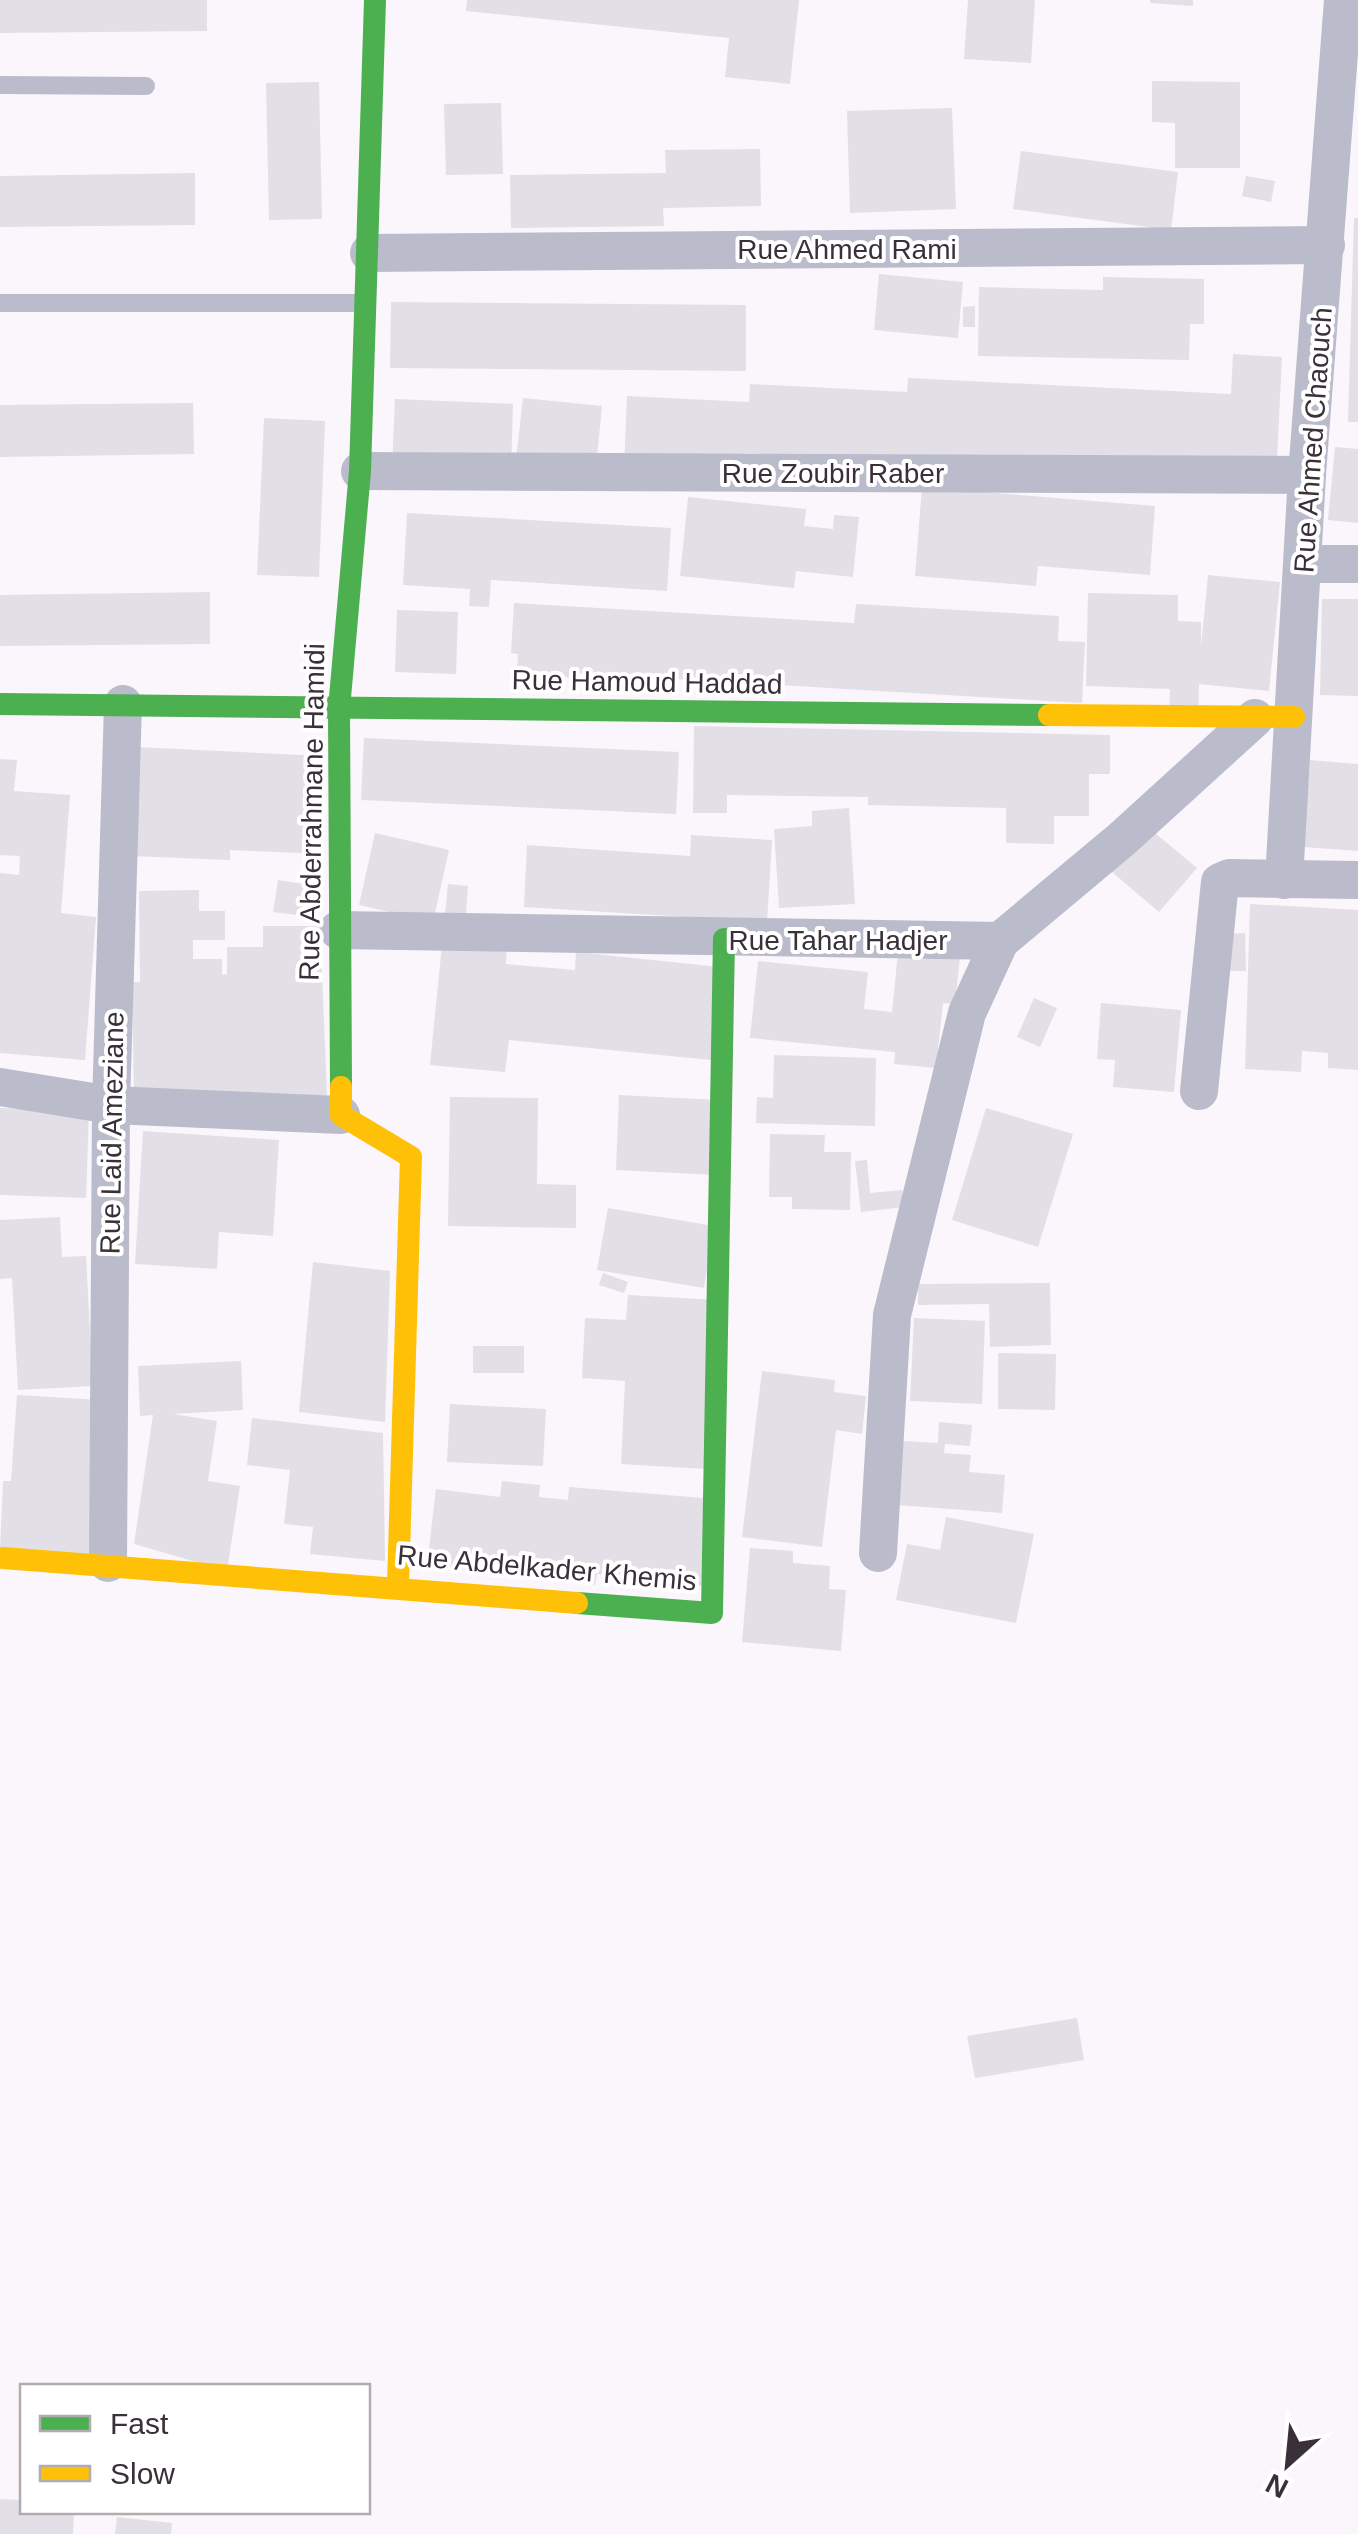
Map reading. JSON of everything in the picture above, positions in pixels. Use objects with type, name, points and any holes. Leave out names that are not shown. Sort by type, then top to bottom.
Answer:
[{"type":"street","name":"Rue Abderrahmane Hamidi","points":[[341,1115],[339,709],[360,471],[375,0]]},
{"type":"street","name":"Rue Ahmed Chaouch","points":[[1284,880],[1305,564],[1307,475],[1326,245],[1344,207],[1343,0]]},
{"type":"street","name":"Rue Ahmed Rami","points":[[369,252],[1326,245]]},
{"type":"street","name":"Rue Zoubir Raber","points":[[360,471],[1307,475]]},
{"type":"street","points":[[1305,564],[1358,564]]},
{"type":"street","name":"Rue Hamoud Haddad","points":[[0,704],[1294,717]]},
{"type":"street","name":"Rue Laid Ameziane","points":[[108,1563],[111,1106],[123,704]]},
{"type":"street","points":[[878,1553],[892,1315],[967,1013],[1000,941],[1122,840],[1256,718]]},
{"type":"street","points":[[1199,1091],[1220,882],[1229,878],[1358,880]]},
{"type":"street","name":"Rue Tahar Hadjer","points":[[338,930],[1000,941]]},
{"type":"street","name":"Rue Abdelkader Khemis","points":[[3,1558],[108,1563],[712,1613],[724,939]]},
{"type":"street","points":[[0,1087],[111,1106],[341,1115],[411,1156],[398,1586]]},
{"type":"lane","points":[[0,85],[146,86]]},
{"type":"lane","points":[[0,303],[367,303]]},
{"type":"building","points":[[0,0],[207,0],[207,31],[0,33]]},
{"type":"building","points":[[467,0],[799,0],[790,84],[725,77],[729,38],[466,11]]},
{"type":"building","points":[[968,0],[1035,0],[1031,63],[964,59]]},
{"type":"building","points":[[1193,0],[1193,6],[1150,3]]},
{"type":"building","points":[[1152,81],[1240,82],[1240,168],[1175,168],[1175,123],[1152,122]]},
{"type":"building","points":[[319,82],[322,219],[269,220],[266,83]]},
{"type":"building","points":[[501,103],[503,174],[446,175],[444,104]]},
{"type":"building","points":[[952,108],[956,209],[850,213],[847,111]]},
{"type":"building","points":[[760,149],[761,206],[663,208],[664,226],[511,228],[510,175],[666,173],[665,150]]},
{"type":"building","points":[[1021,151],[1178,172],[1171,230],[1013,209]]},
{"type":"building","points":[[195,173],[195,225],[0,227],[0,176]]},
{"type":"building","points":[[1246,176],[1275,181],[1271,202],[1242,196]]},
{"type":"building","points":[[1354,218],[1358,218],[1358,422],[1348,422]]},
{"type":"building","points":[[879,274],[963,282],[958,338],[874,330]]},
{"type":"building","points":[[1103,277],[1204,279],[1204,324],[1190,324],[1189,360],[978,356],[979,287],[1103,290]]},
{"type":"building","points":[[391,302],[746,305],[746,371],[390,368]]},
{"type":"building","points":[[975,306],[975,327],[963,327],[963,307]]},
{"type":"building","points":[[1233,354],[1282,357],[1276,479],[743,453],[743,460],[624,471],[627,396],[749,402],[750,384],[907,392],[908,378],[1231,394]]},
{"type":"building","points":[[523,398],[602,406],[595,477],[515,468]]},
{"type":"building","points":[[395,399],[513,404],[511,473],[392,468]]},
{"type":"building","points":[[193,403],[194,454],[0,457],[0,405]]},
{"type":"building","points":[[264,418],[325,421],[319,577],[257,575]]},
{"type":"building","points":[[1335,447],[1358,449],[1358,523],[1328,520]]},
{"type":"building","points":[[922,487],[1155,506],[1150,575],[1038,566],[1036,586],[915,576]]},
{"type":"building","points":[[688,497],[806,509],[804,526],[833,529],[834,515],[859,517],[853,577],[796,571],[794,588],[680,576]]},
{"type":"building","points":[[407,513],[671,528],[667,591],[491,580],[489,607],[469,606],[470,589],[403,585]]},
{"type":"building","points":[[1208,575],[1280,582],[1269,691],[1199,684],[1198,723],[1169,722],[1170,689],[1086,686],[1088,593],[1178,595],[1178,621],[1201,622],[1201,647]]},
{"type":"building","points":[[210,592],[210,644],[0,646],[0,595]]},
{"type":"building","points":[[1322,599],[1358,599],[1358,696],[1320,695]]},
{"type":"building","points":[[514,603],[854,623],[856,604],[1059,616],[1058,641],[1085,642],[1082,703],[576,673],[576,678],[517,674],[518,654],[511,653]]},
{"type":"building","points":[[397,610],[458,612],[456,674],[395,672]]},
{"type":"building","points":[[694,726],[1110,735],[1110,774],[1089,774],[1089,816],[1054,816],[1054,844],[1006,843],[1006,808],[868,805],[868,797],[727,795],[727,813],[693,813]]},
{"type":"building","points":[[364,738],[679,752],[676,814],[361,800]]},
{"type":"building","points":[[136,747],[324,756],[320,854],[230,850],[230,860],[131,856]]},
{"type":"building","points":[[0,759],[17,760],[14,791],[70,795],[61,913],[96,917],[85,1060],[0,1053],[0,873],[19,875],[20,856],[0,855]]},
{"type":"building","points":[[1310,760],[1358,764],[1358,851],[1303,847]]},
{"type":"building","points":[[849,808],[855,904],[779,908],[774,829],[812,826],[812,811]]},
{"type":"building","points":[[1149,828],[1197,868],[1159,912],[1112,872]]},
{"type":"building","points":[[375,833],[449,850],[433,922],[359,905]]},
{"type":"building","points":[[691,835],[772,840],[767,922],[524,907],[527,845],[690,856]]},
{"type":"building","points":[[278,880],[317,886],[313,917],[273,912]]},
{"type":"building","points":[[448,884],[468,886],[466,913],[525,919],[507,947],[506,964],[575,970],[576,952],[719,967],[711,1060],[509,1040],[505,1072],[430,1065]]},
{"type":"building","points":[[199,890],[199,911],[225,911],[225,940],[193,940],[193,959],[222,959],[222,975],[227,974],[227,947],[263,947],[263,926],[320,926],[327,1095],[134,1097],[132,982],[140,982],[139,891]]},
{"type":"building","points":[[1250,904],[1358,910],[1358,1070],[1328,1068],[1328,1053],[1302,1051],[1301,1072],[1245,1069]]},
{"type":"building","points":[[1245,933],[1246,971],[1226,971],[1226,934]]},
{"type":"building","points":[[898,952],[960,958],[955,1004],[943,1003],[936,1068],[894,1064],[895,1052],[750,1038],[758,961],[868,972],[864,1009],[892,1012]]},
{"type":"building","points":[[1034,998],[1057,1008],[1040,1047],[1017,1037]]},
{"type":"building","points":[[1101,1003],[1181,1010],[1174,1092],[1113,1087],[1115,1060],[1097,1059]]},
{"type":"building","points":[[774,1055],[876,1058],[875,1126],[756,1123],[757,1097],[773,1098]]},
{"type":"building","points":[[619,1095],[718,1100],[716,1175],[616,1170]]},
{"type":"building","points":[[450,1097],[538,1098],[537,1184],[576,1185],[576,1228],[448,1226]]},
{"type":"building","points":[[0,1108],[89,1111],[86,1198],[0,1195]]},
{"type":"building","points":[[986,1108],[1073,1134],[1038,1247],[952,1220]]},
{"type":"building","points":[[143,1131],[279,1140],[273,1236],[219,1232],[217,1269],[135,1264]]},
{"type":"building","points":[[770,1134],[825,1135],[824,1152],[851,1152],[850,1210],[792,1209],[792,1197],[769,1197]]},
{"type":"building","points":[[867,1160],[870,1193],[902,1190],[904,1207],[861,1212],[855,1161]]},
{"type":"building","points":[[608,1208],[714,1226],[704,1288],[597,1270]]},
{"type":"building","points":[[60,1217],[62,1257],[86,1256],[93,1386],[18,1390],[12,1278],[0,1279],[0,1220]]},
{"type":"building","points":[[313,1262],[390,1271],[385,1422],[299,1412]]},
{"type":"building","points":[[603,1273],[628,1282],[624,1293],[599,1285]]},
{"type":"building","points":[[1050,1283],[1051,1345],[990,1347],[989,1304],[918,1305],[918,1284]]},
{"type":"building","points":[[628,1295],[717,1300],[706,1469],[621,1464],[625,1381],[582,1378],[585,1318],[626,1320]]},
{"type":"building","points":[[914,1318],[985,1321],[982,1404],[910,1401]]},
{"type":"building","points":[[473,1346],[524,1346],[524,1373],[473,1373]]},
{"type":"building","points":[[998,1353],[1056,1354],[1055,1410],[998,1409]]},
{"type":"building","points":[[241,1361],[243,1410],[173,1414],[217,1421],[208,1481],[240,1486],[227,1571],[134,1544],[153,1415],[140,1416],[138,1366]]},
{"type":"building","points":[[762,1371],[835,1380],[834,1392],[866,1396],[862,1434],[836,1430],[822,1547],[742,1537]]},
{"type":"building","points":[[17,1395],[100,1400],[90,1557],[0,1550],[3,1481],[11,1481]]},
{"type":"building","points":[[450,1404],[546,1409],[543,1466],[447,1462]]},
{"type":"building","points":[[252,1418],[383,1433],[385,1561],[310,1554],[313,1527],[284,1524],[290,1470],[247,1465]]},
{"type":"building","points":[[939,1422],[972,1425],[970,1446],[945,1444],[944,1453],[971,1455],[969,1472],[1005,1475],[1002,1513],[898,1505],[903,1441],[938,1443]]},
{"type":"building","points":[[502,1481],[540,1485],[539,1497],[568,1500],[569,1487],[703,1498],[712,1587],[597,1574],[595,1585],[427,1565],[436,1489],[500,1497]]},
{"type":"building","points":[[946,1517],[1034,1534],[1016,1623],[896,1600],[907,1544],[940,1550]]},
{"type":"building","points":[[750,1548],[793,1551],[793,1563],[830,1566],[829,1589],[846,1590],[841,1651],[742,1642]]},
{"type":"building","points":[[1077,2018],[1084,2060],[975,2078],[967,2036]]},
{"type":"building","points":[[0,2499],[20,2500],[20,2514],[74,2514],[73,2534],[0,2534]]},
{"type":"building","points":[[117,2517],[172,2523],[171,2534],[115,2534]]},
{"type":"traffic: fast","points":[[341,1087],[339,709],[360,471],[375,0]]},
{"type":"traffic: fast","points":[[0,704],[1049,715]]},
{"type":"traffic: fast","points":[[577,1603],[712,1613],[724,939]]},
{"type":"traffic: slow","points":[[1049,715],[1294,717]]},
{"type":"traffic: slow","points":[[341,1087],[341,1115],[411,1157],[398,1585]]},
{"type":"traffic: slow","points":[[3,1558],[577,1603]]}]
